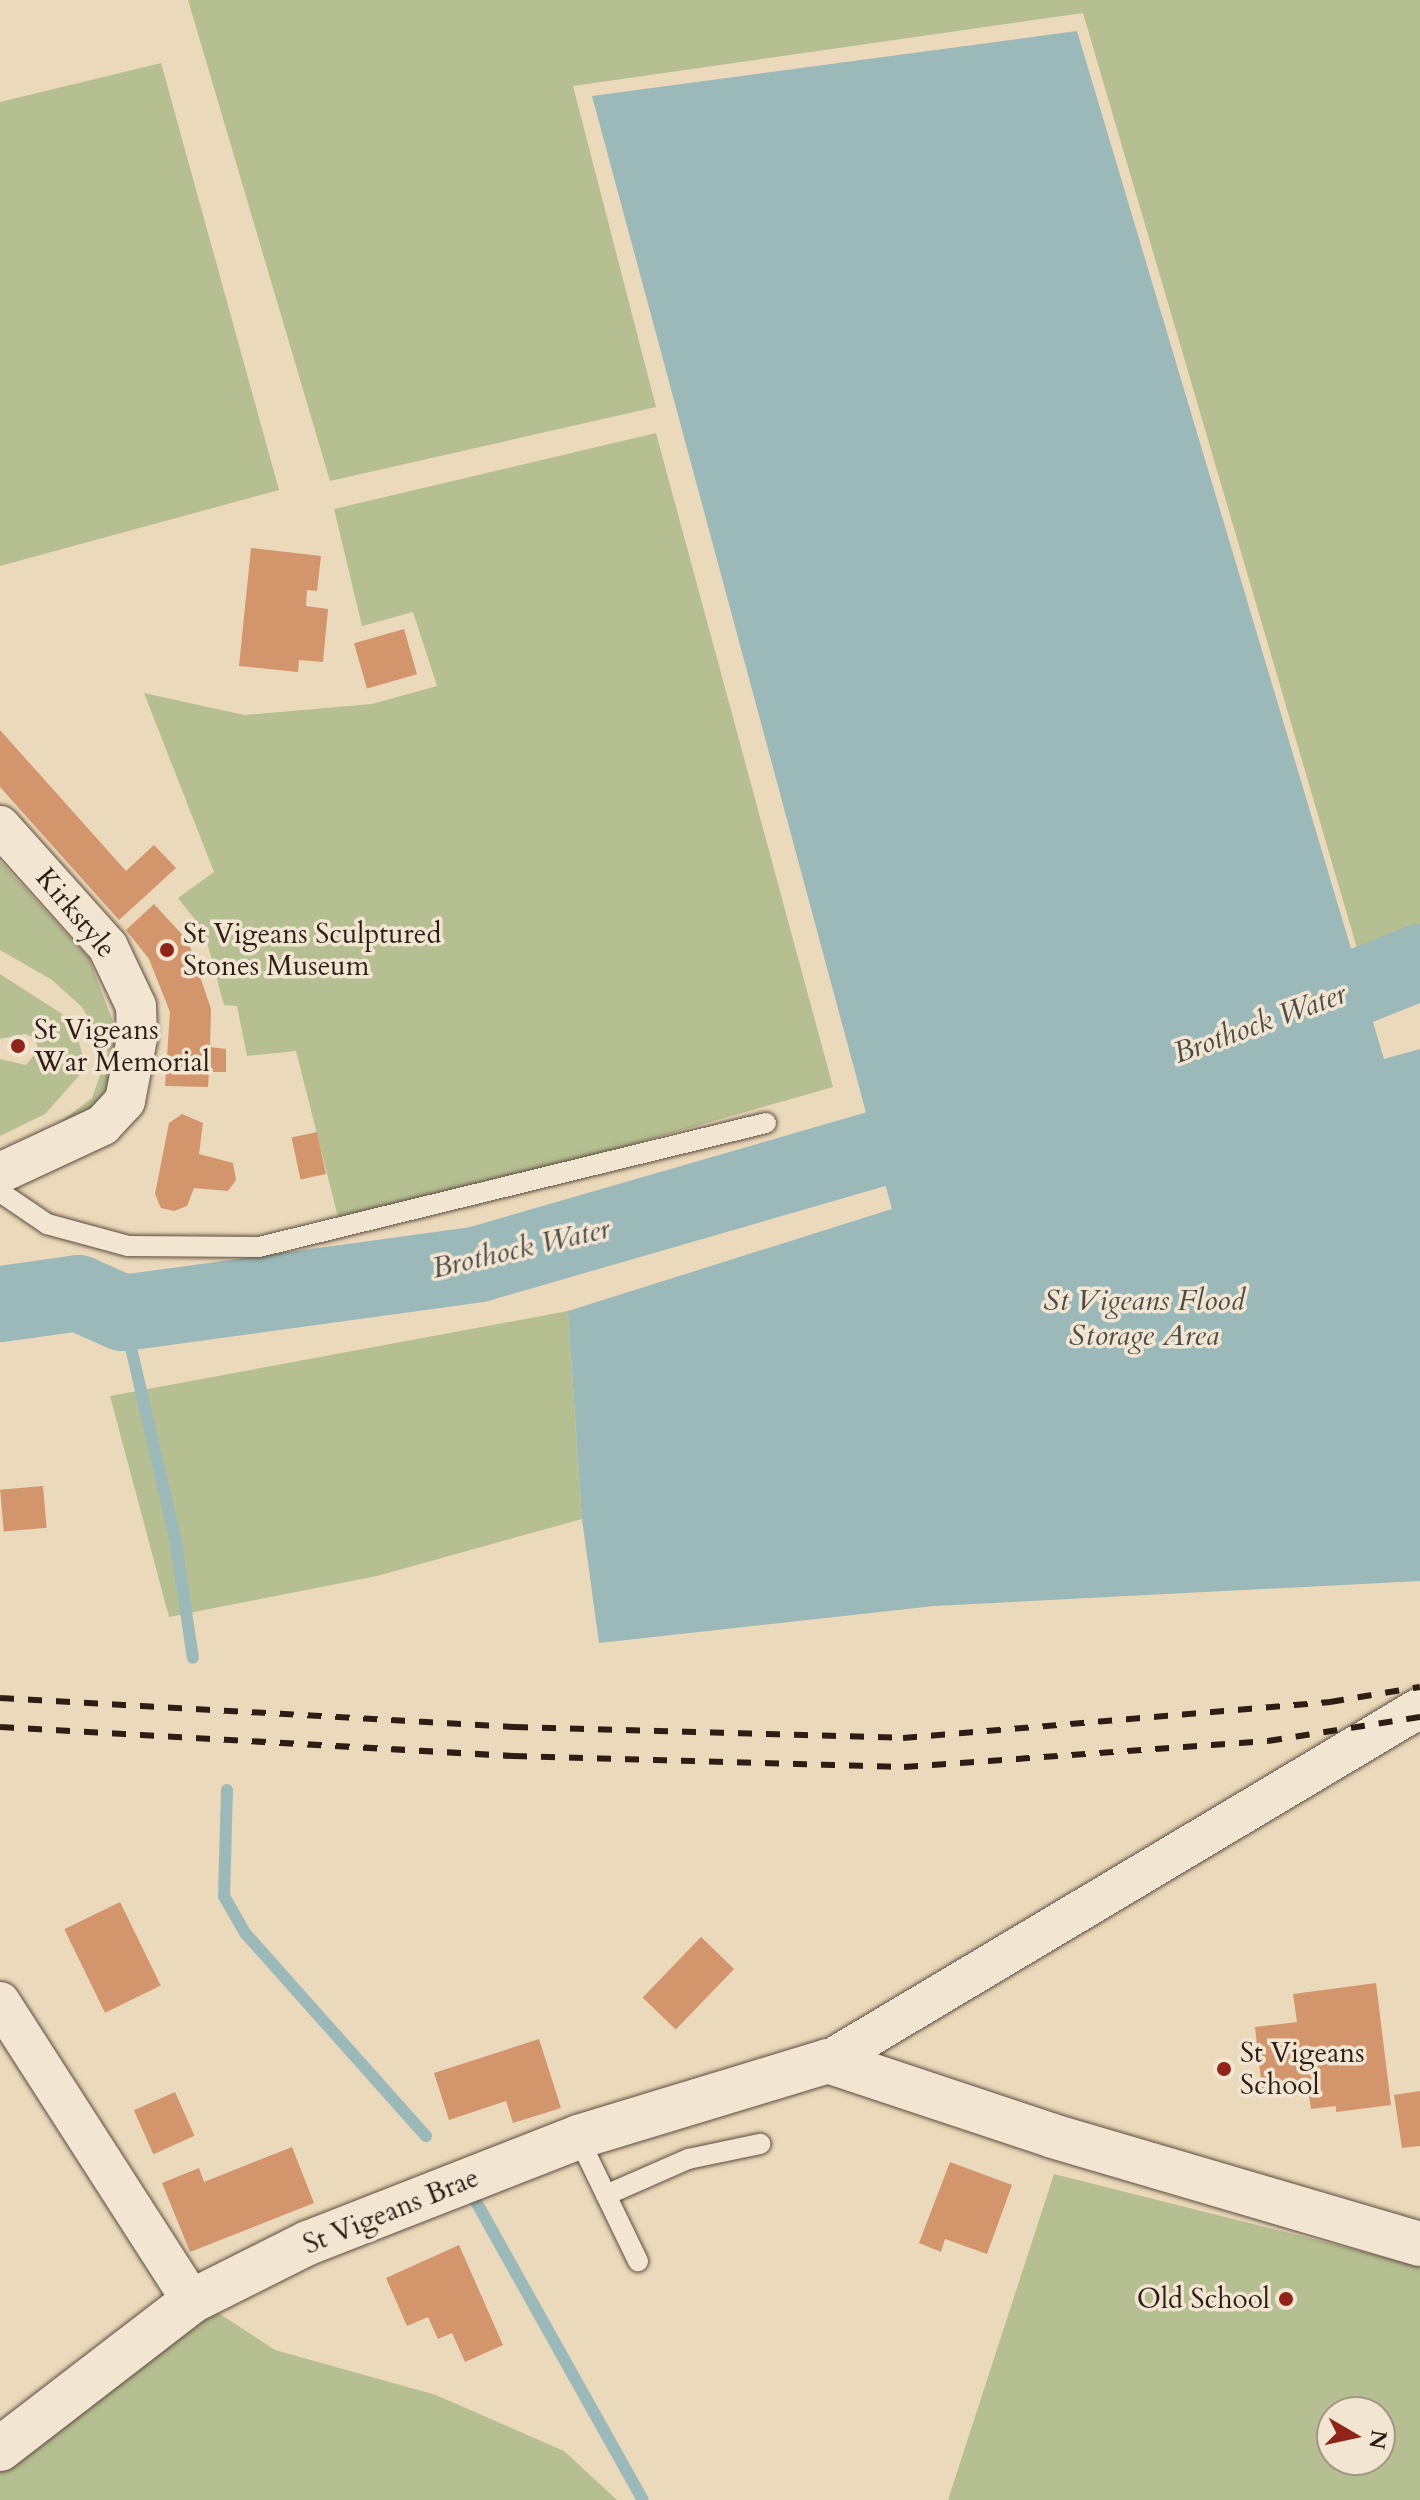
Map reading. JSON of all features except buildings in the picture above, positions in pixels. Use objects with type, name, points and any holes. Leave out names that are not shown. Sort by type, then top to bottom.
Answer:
[{"type":"street","name":"Kirkstyle","points":[[0,826],[108,947],[136,1006],[137,1038],[125,1101],[103,1125],[0,1173]]},
{"type":"street","points":[[828,2061],[1420,1708]]},
{"type":"street","points":[[0,2002],[192,2301]]},
{"type":"street","points":[[828,2061],[1053,2136],[1420,2244]]},
{"type":"street","name":"St Vigeans Brae","points":[[0,2449],[192,2301],[308,2243],[578,2137],[828,2061]]},
{"type":"lane","points":[[0,1192],[47,1224],[128,1246],[259,1247],[766,1123]]},
{"type":"lane","points":[[578,2137],[638,2261]]},
{"type":"lane","points":[[606,2195],[688,2159],[760,2144]]},
{"type":"green space","points":[[188,0],[1420,0],[1420,927],[1359,955],[1083,13],[573,86],[656,407],[330,481]]},
{"type":"green space","points":[[161,63],[279,490],[0,566],[0,102]]},
{"type":"green space","points":[[656,433],[833,1087],[500,1182],[338,1217],[296,1051],[247,1056],[237,1006],[224,1005],[204,931],[178,898],[214,872],[144,693],[244,715],[372,704],[437,686],[413,612],[362,626],[334,509]]},
{"type":"green space","points":[[0,861],[89,958],[118,1035],[114,1076],[87,1119],[39,1138],[92,1098],[108,1053],[82,1007],[52,980],[0,950]]},
{"type":"green space","points":[[0,974],[73,1021],[86,1068],[45,1114],[0,1136],[0,1059],[26,1065],[38,1050],[36,1038],[25,1034],[0,1039]]},
{"type":"green space","points":[[568,1311],[582,1519],[377,1576],[169,1617],[110,1396]]},
{"type":"green space","points":[[1054,2174],[1420,2266],[1420,2500],[948,2500]]},
{"type":"green space","points":[[209,2307],[275,2350],[436,2395],[564,2451],[617,2500],[0,2500],[0,2456]]},
{"type":"water","name":"St Vigeans Flood Storage Area","points":[[1077,31],[1384,1059],[1420,1049],[1420,1581],[934,1606],[599,1643],[582,1519],[568,1311],[892,1209],[592,96]]},
{"type":"waterway","name":"Brothock Water","points":[[1266,1024],[1420,962]]},
{"type":"waterway","name":"Brothock Water","points":[[0,1304],[78,1293],[123,1313],[479,1264],[977,1120]]},
{"type":"waterway","points":[[123,1313],[175,1538],[193,1658]]},
{"type":"waterway","points":[[227,1790],[224,1896],[245,1933],[426,2136]]},
{"type":"waterway","points":[[474,2198],[643,2500]]},
{"type":"railway","points":[[0,1698],[514,1727],[903,1738],[1330,1702],[1420,1687]]},
{"type":"railway","points":[[0,1727],[513,1756],[904,1767],[1268,1741],[1420,1717]]},
{"type":"place","name":"St Vigeans Sculptured Stones Museum","points":[[167,950]]},
{"type":"place","name":"St Vigeans War Memorial","points":[[18,1046]]},
{"type":"place","name":"St Vigeans School","points":[[1224,2069]]},
{"type":"place","name":"Old School","points":[[1286,2299]]}]
